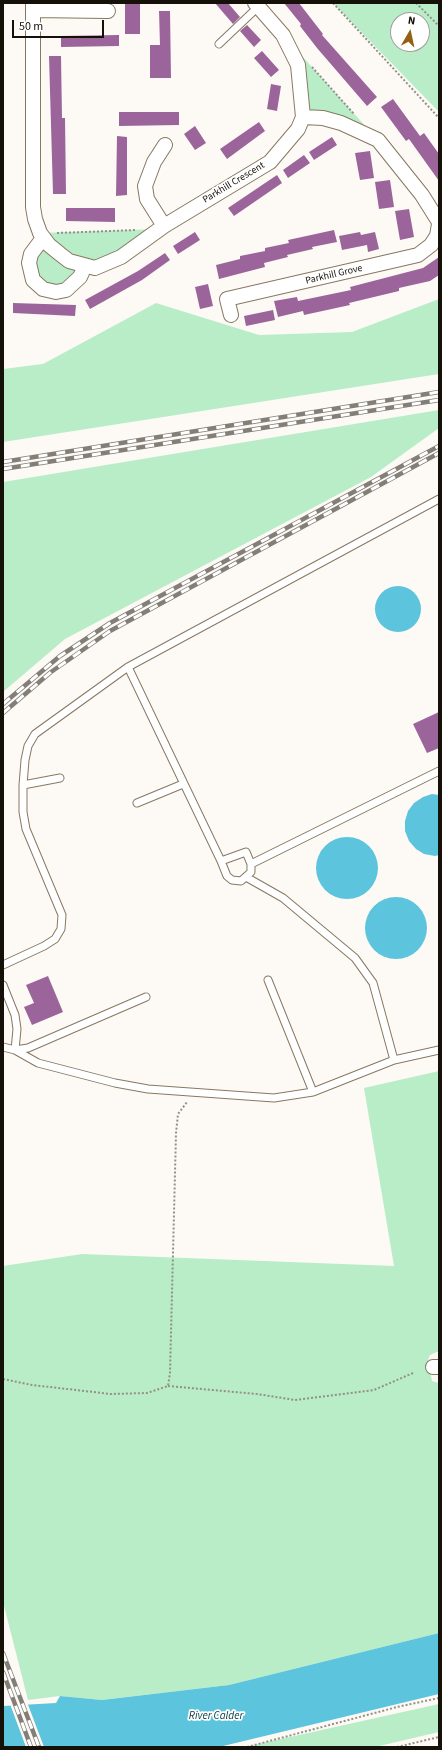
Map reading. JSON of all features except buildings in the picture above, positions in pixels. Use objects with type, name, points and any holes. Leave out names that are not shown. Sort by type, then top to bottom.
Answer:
[{"type":"street","points":[[257,5],[283,35],[292,50],[298,65],[302,117]]},
{"type":"street","name":"Parkhill Crescent","points":[[108,11],[85,17],[33,7],[32,207],[42,235],[49,245],[69,261],[95,268],[108,264],[121,257],[164,226],[270,162],[298,129],[302,117]]},
{"type":"street","name":"Parkhill Grove","points":[[231,315],[227,299],[418,255],[431,246],[437,236],[439,223],[417,189],[378,140],[341,123],[302,117]]},
{"type":"street","points":[[164,226],[147,199],[145,186],[154,162],[165,145]]},
{"type":"street","points":[[42,235],[31,254],[29,263],[33,280],[43,289],[56,292],[66,290],[80,277],[85,266]]},
{"type":"lane","points":[[219,44],[257,5]]},
{"type":"lane","points":[[3,965],[44,946],[55,939],[61,928],[62,915],[26,829],[23,812],[22,785],[28,746],[35,734],[128,667],[439,499]]},
{"type":"lane","points":[[128,667],[227,876],[232,880],[241,881],[251,872],[251,864],[246,852],[221,861]]},
{"type":"lane","points":[[251,864],[439,772]]},
{"type":"lane","points":[[22,785],[60,778]]},
{"type":"lane","points":[[137,803],[183,784]]},
{"type":"lane","points":[[246,878],[283,898],[355,958],[373,982],[394,1060]]},
{"type":"lane","points":[[268,980],[313,1092]]},
{"type":"lane","points":[[3,985],[15,1015],[17,1029],[15,1050]]},
{"type":"lane","points":[[15,1050],[28,1048],[146,997]]},
{"type":"lane","points":[[3,1047],[15,1050],[38,1063],[116,1083],[148,1089],[274,1098],[313,1092],[394,1060],[439,1050]]},
{"type":"path","points":[[333,3],[439,118]]},
{"type":"path","points":[[416,3],[439,26]]},
{"type":"path","points":[[309,64],[357,117]]},
{"type":"path","points":[[42,235],[137,230]]},
{"type":"path","points":[[168,1386],[170,1373],[176,1133],[178,1114],[186,1103],[198,1092]]},
{"type":"path","points":[[3,1379],[32,1385],[111,1394],[147,1393],[168,1386],[257,1394],[295,1400],[374,1390],[413,1373]]},
{"type":"path","points":[[247,1747],[397,1706],[439,1698]]},
{"type":"path","points":[[397,1747],[439,1737]]},
{"type":"green space","points":[[333,3],[439,3],[439,112]]},
{"type":"green space","points":[[283,35],[378,140],[303,117],[301,90]]},
{"type":"green space","points":[[160,229],[95,268],[74,284],[43,289],[31,254],[40,233]]},
{"type":"green space","points":[[439,299],[439,374],[3,442],[3,369],[43,364],[156,303],[259,335],[352,332]]},
{"type":"green space","points":[[439,410],[439,428],[371,477],[65,639],[3,692],[3,482]]},
{"type":"green space","points":[[439,1071],[439,1351],[430,1355],[428,1360],[432,1381],[439,1383],[439,1633],[229,1685],[102,1700],[60,1696],[28,1700],[3,1602],[3,1266],[82,1254],[394,1266],[364,1088]]},
{"type":"green space","points":[[439,1704],[439,1732],[375,1747],[245,1747]]},
{"type":"water","points":[[393,586],[403,586],[415,592],[420,600],[420,618],[415,626],[407,631],[393,632],[385,629],[378,622],[375,614],[375,604],[378,596],[385,589]]},
{"type":"water","points":[[432,794],[439,795],[439,855],[435,856],[424,854],[416,849],[409,841],[405,831],[405,821],[408,811],[414,803],[423,797]]},
{"type":"water","points":[[347,837],[364,842],[369,846],[373,851],[378,868],[373,885],[369,890],[364,894],[347,899],[330,894],[325,890],[321,885],[316,868],[321,851],[325,846],[330,842]]},
{"type":"water","points":[[396,897],[408,900],[418,906],[424,916],[427,928],[424,940],[418,950],[408,956],[396,959],[384,956],[374,950],[368,940],[365,928],[368,916],[374,906],[384,900]]},
{"type":"water","name":"River Calder","points":[[439,1633],[439,1694],[219,1747],[3,1747],[3,1706],[56,1703],[60,1696],[102,1700],[229,1685]]},
{"type":"pier","points":[[27,1702],[44,1747],[26,1747],[10,1704]]},
{"type":"railway","points":[[3,462],[439,392]]},
{"type":"railway","points":[[3,469],[439,400]]},
{"type":"railway","points":[[3,704],[60,656],[110,623],[439,446]]},
{"type":"railway","points":[[3,713],[51,672],[110,631],[439,453]]},
{"type":"railway","points":[[3,1653],[39,1747]]},
{"type":"railway","points":[[3,1672],[31,1747]]}]
